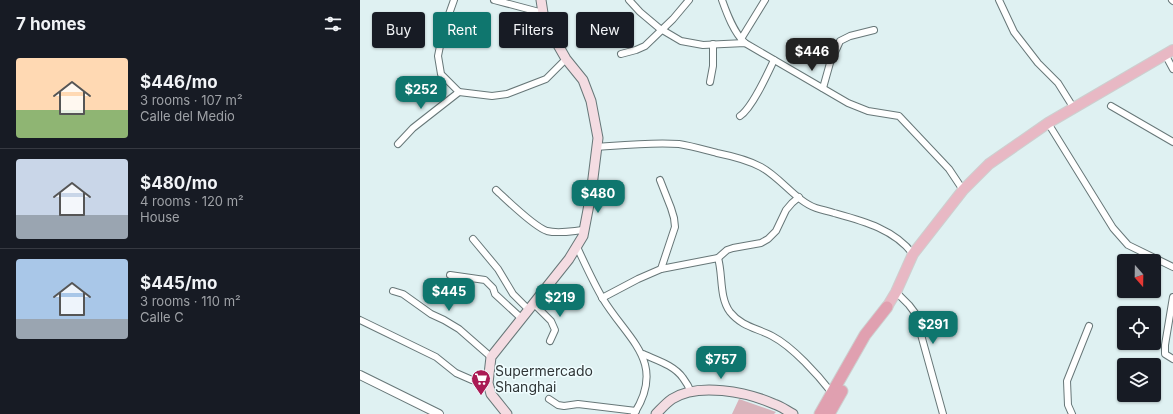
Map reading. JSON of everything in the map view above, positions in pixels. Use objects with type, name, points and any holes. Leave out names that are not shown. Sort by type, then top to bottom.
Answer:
[{"type":"highway","points":[[820,414],[865,335],[887,307]]},
{"type":"highway","points":[[829,414],[887,307]]},
{"type":"main road","points":[[541,0],[543,12]]},
{"type":"main road","points":[[508,414],[491,394],[488,383],[491,356],[577,247],[583,236],[591,194],[598,138],[591,101],[583,80],[566,59],[560,48]]},
{"type":"main road","points":[[887,307],[896,292],[913,254],[963,190],[989,164],[1073,107],[1169,52]]},
{"type":"main road","points":[[656,414],[673,399],[691,392],[712,390],[746,394],[774,404],[793,414]]},
{"type":"street","points":[[454,0],[443,31],[438,56],[441,74],[460,92],[492,96],[507,94],[546,79],[566,59]]},
{"type":"street","points":[[494,0],[539,12]]},
{"type":"street","points":[[629,0],[640,12],[662,30],[682,41],[703,45],[743,41]]},
{"type":"street","points":[[621,54],[645,46],[662,30],[689,0]]},
{"type":"street","points":[[722,0],[735,30],[743,41],[848,103],[868,111],[899,116],[948,168],[963,190]]},
{"type":"street","points":[[743,41],[765,0]]},
{"type":"street","points":[[999,0],[1014,32],[1038,63],[1058,82],[1073,107]]},
{"type":"street","points":[[823,88],[830,63],[840,40],[874,30]]},
{"type":"street","points":[[710,82],[713,66],[713,44]]},
{"type":"street","points":[[1169,52],[1173,69]]},
{"type":"street","points":[[740,116],[751,104],[774,60]]},
{"type":"street","points":[[398,144],[413,128],[460,92]]},
{"type":"street","points":[[1111,106],[1173,142]]},
{"type":"street","points":[[1048,123],[1113,228],[1128,245],[1173,267]]},
{"type":"street","points":[[597,147],[679,144],[729,156],[759,166],[815,208],[877,226],[900,240],[913,254]]},
{"type":"street","points":[[660,180],[671,208],[675,227],[661,269]]},
{"type":"street","points":[[496,190],[525,216],[545,230],[562,232],[584,230]]},
{"type":"street","points":[[602,298],[661,269],[718,258],[733,248],[761,243],[768,239],[776,231],[786,210],[799,197]]},
{"type":"street","points":[[473,240],[498,269],[513,294],[551,321],[555,330],[550,341]]},
{"type":"street","points":[[549,399],[558,405],[564,406],[578,404],[635,413],[645,389],[648,377],[647,368],[642,354],[602,298],[577,247]]},
{"type":"street","points":[[718,258],[723,297],[730,312],[743,324],[772,336],[783,343],[816,373],[832,393]]},
{"type":"street","points":[[450,275],[486,280],[493,288],[495,294],[521,318]]},
{"type":"street","points":[[393,291],[403,294],[431,314],[459,329],[491,356]]},
{"type":"street","points":[[896,292],[909,304],[915,313],[943,414]]},
{"type":"street","points":[[1173,297],[1165,345],[1165,354],[1173,359]]},
{"type":"street","points":[[360,320],[436,357],[456,373],[472,380],[488,383]]},
{"type":"street","points":[[1072,414],[1068,405],[1067,381],[1089,326]]},
{"type":"street","points":[[642,354],[668,366],[677,372],[683,377],[691,392]]},
{"type":"street","points":[[360,375],[438,414]]},
{"type":"shaded area","points":[[739,399],[776,412],[774,414],[732,414]]},
{"type":"place","name":"Supermercado Shanghai","points":[[481,396]]}]
